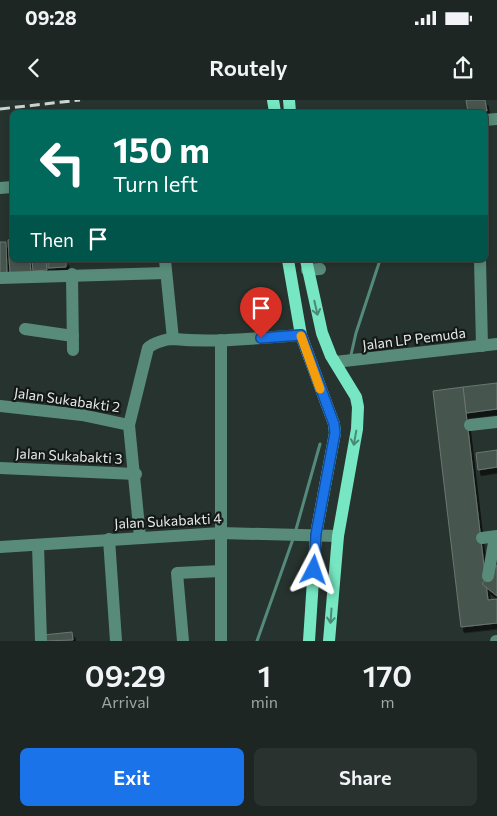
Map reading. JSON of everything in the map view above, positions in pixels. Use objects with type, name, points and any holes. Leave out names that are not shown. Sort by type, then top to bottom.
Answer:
[{"type":"main road","points":[[288,262],[301,335],[334,424],[334,444],[316,534],[309,641]]},
{"type":"main road","points":[[314,264],[322,333],[337,366],[353,390],[357,402],[357,429],[338,536],[329,641]]},
{"type":"street","points":[[480,262],[482,346]]},
{"type":"street","points":[[0,278],[166,266],[173,339]]},
{"type":"street","points":[[72,274],[73,350]]},
{"type":"street","points":[[25,329],[73,336]]},
{"type":"street","points":[[140,536],[136,474],[129,425],[148,348],[152,344],[173,339],[221,340],[301,335]]},
{"type":"street","points":[[221,340],[221,641]]},
{"type":"street","name":"Jalan LP Pemuda","points":[[337,366],[497,344]]},
{"type":"street","name":"Jalan Sukabakti 2","points":[[0,406],[82,415],[129,425]]},
{"type":"street","points":[[470,425],[497,422]]},
{"type":"street","name":"Jalan Sukabakti 3","points":[[0,468],[136,474]]},
{"type":"street","name":"Jalan Sukabakti 4","points":[[0,547],[140,536],[221,533],[338,536]]},
{"type":"street","points":[[488,576],[491,537]]},
{"type":"street","points":[[110,539],[116,641]]},
{"type":"street","points":[[38,545],[41,641]]},
{"type":"street","points":[[182,641],[177,573],[221,571]]},
{"type":"building","points":[[466,100],[485,100],[487,110],[468,110]]},
{"type":"building","points":[[8,240],[10,240],[10,262],[30,262],[31,272],[10,273]]},
{"type":"building","points":[[0,242],[6,242],[7,274],[0,275]]},
{"type":"building","points":[[32,262],[46,262],[47,270],[33,271]]},
{"type":"building","points":[[48,262],[66,262],[66,267],[48,268]]},
{"type":"building","points":[[497,383],[497,409],[466,413],[463,387]]},
{"type":"building","points":[[463,387],[488,600],[497,599],[497,623],[461,627],[433,391]]},
{"type":"building","points":[[497,450],[497,467],[478,470],[476,453]]},
{"type":"building","points":[[497,565],[497,596],[482,584]]},
{"type":"building","points":[[72,632],[73,640],[43,641],[43,635]]},
{"type":"waterway","points":[[351,355],[356,333],[379,262]]},
{"type":"waterway","points":[[295,533],[320,444]]},
{"type":"waterway","points":[[257,641],[293,539]]},
{"type":"railway","points":[[0,109],[80,100]]},
{"type":"slow traffic","points":[[301,336],[320,389]]},
{"type":"route","points":[[261,338],[301,335],[334,424],[334,444],[316,534],[314,570]]}]
